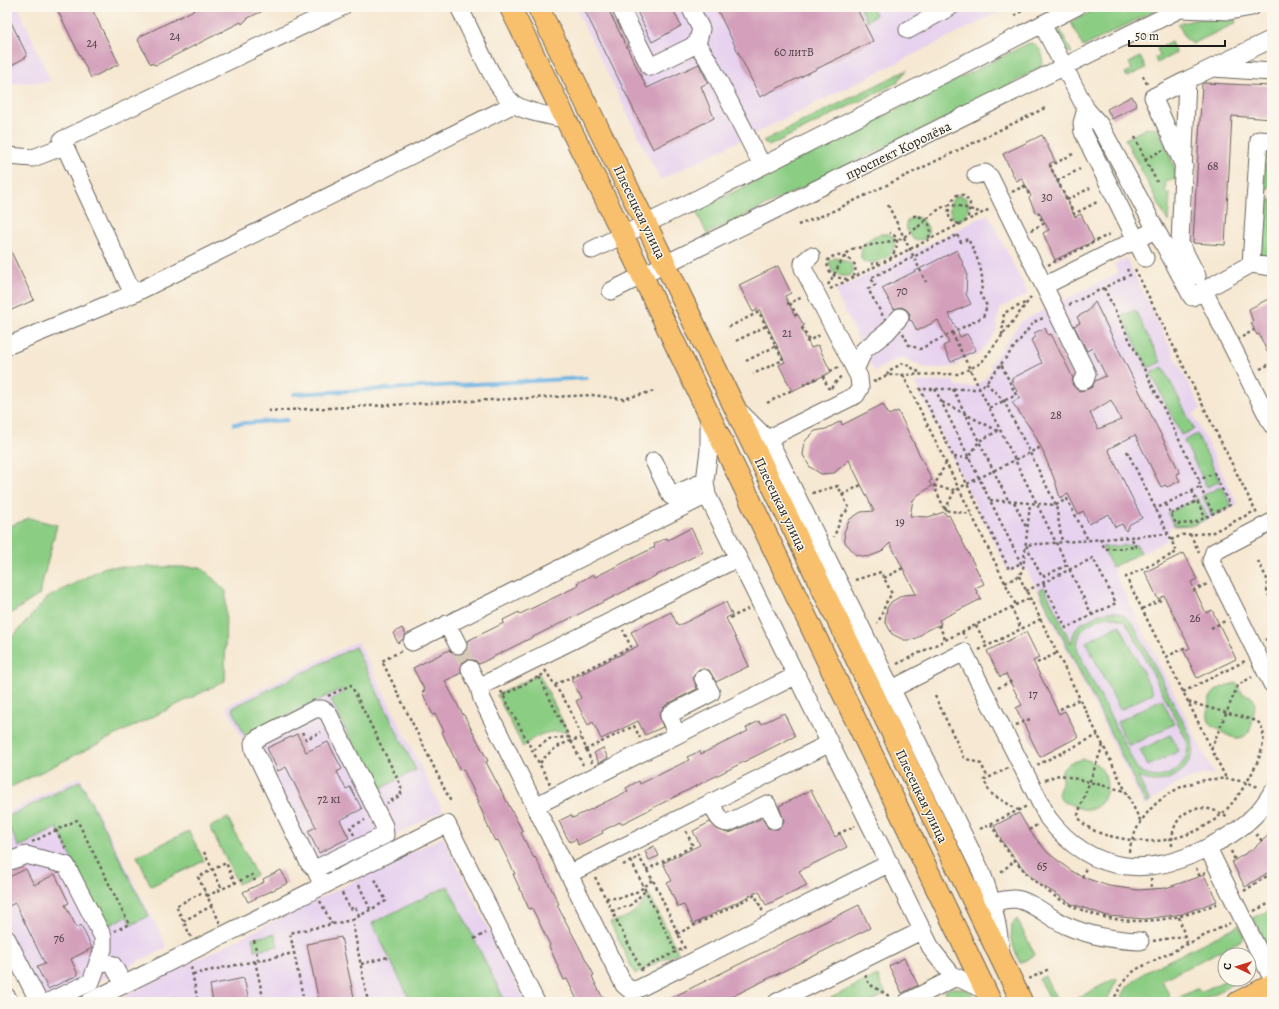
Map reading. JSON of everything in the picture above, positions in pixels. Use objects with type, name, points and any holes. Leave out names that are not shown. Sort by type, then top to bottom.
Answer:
[{"type":"main road","name":"Плесецкая улица","points":[[510,7],[641,275],[988,996]]},
{"type":"main road","name":"Плесецкая улица","points":[[538,7],[666,264],[1022,1002]]},
{"type":"main road","points":[[1238,1002],[1272,985]]},
{"type":"street","points":[[133,294],[62,140],[342,7]]},
{"type":"street","points":[[459,7],[499,87],[514,104],[528,110],[564,118]]},
{"type":"street","points":[[548,7],[555,42]]},
{"type":"street","points":[[620,7],[650,66],[697,44]]},
{"type":"street","points":[[690,7],[701,29],[697,44],[708,60],[762,165]]},
{"type":"street","points":[[908,30],[950,7]]},
{"type":"street","points":[[592,250],[1076,7]]},
{"type":"street","points":[[1183,8],[1230,11],[1252,7]]},
{"type":"street","name":"проспект Королёва","points":[[611,291],[1183,8]]},
{"type":"street","points":[[1042,24],[1086,109],[1100,125],[1192,297],[1251,264],[1272,268]]},
{"type":"street","points":[[1184,166],[1153,97],[1272,39]]},
{"type":"street","points":[[1211,68],[1272,72]]},
{"type":"street","points":[[1187,80],[1180,243],[1197,276]]},
{"type":"street","points":[[7,346],[133,294],[514,104]]},
{"type":"street","points":[[1086,109],[1082,123],[1083,132],[1136,240],[1140,263]]},
{"type":"street","points":[[1251,264],[1259,140],[1272,140]]},
{"type":"street","points":[[7,156],[33,158],[64,146]]},
{"type":"street","points":[[976,175],[985,173],[990,177],[1005,199],[1036,270],[1088,374],[1085,380],[1082,381]]},
{"type":"street","points":[[1044,286],[1155,230]]},
{"type":"street","points":[[767,439],[856,395],[860,388],[859,377],[846,367],[803,268],[803,263],[811,256]]},
{"type":"street","points":[[1204,291],[1272,425]]},
{"type":"street","points":[[846,367],[864,350],[887,332],[896,321]]},
{"type":"street","points":[[735,408],[767,439],[775,452],[982,871],[993,902],[1000,931],[1002,963]]},
{"type":"street","points":[[709,417],[709,450],[706,488],[738,558],[932,950],[952,975],[988,996]]},
{"type":"street","points":[[654,460],[671,496],[706,488]]},
{"type":"street","points":[[407,646],[706,488]]},
{"type":"street","points":[[1268,525],[1214,552],[1211,561],[1269,678]]},
{"type":"street","points":[[479,687],[738,558]]},
{"type":"street","points":[[447,624],[458,646]]},
{"type":"street","points":[[892,689],[964,652],[1035,794],[1058,831],[1076,846],[1092,856],[1118,865],[1150,867],[1174,862],[1208,848],[1238,830],[1257,813],[1272,792]]},
{"type":"street","points":[[470,669],[479,687],[482,699],[624,985],[630,990],[638,989],[645,977],[688,955],[769,924],[890,863]]},
{"type":"street","points":[[535,806],[797,675]]},
{"type":"street","points":[[677,735],[669,716],[711,693],[703,678]]},
{"type":"street","points":[[319,888],[315,869],[309,863],[254,750],[254,743],[258,738],[296,718],[315,709],[322,709],[328,713],[377,811],[384,826],[385,835],[393,851]]},
{"type":"street","points":[[569,874],[830,742]]},
{"type":"street","points":[[711,802],[720,820],[724,823],[728,823],[766,804],[774,820]]},
{"type":"street","points":[[89,1002],[124,985],[190,947],[319,888],[447,824],[536,1002]]},
{"type":"street","points":[[315,869],[385,835]]},
{"type":"street","points":[[1208,848],[1272,978]]},
{"type":"street","points":[[7,862],[26,855],[63,864],[68,868],[103,937],[104,943],[90,982],[48,1002]]},
{"type":"street","points":[[993,902],[1014,899],[1024,901],[1055,920],[1077,930],[1111,939],[1140,941]]},
{"type":"street","points":[[777,1002],[923,930]]},
{"type":"street","points":[[7,939],[40,1002]]},
{"type":"street","points":[[99,960],[113,966],[124,985]]},
{"type":"street","points":[[907,1002],[956,977]]},
{"type":"street","points":[[7,997],[10,1002]]},
{"type":"path","points":[[1014,16],[1028,7]]},
{"type":"path","points":[[798,225],[829,213],[1045,108]]},
{"type":"path","points":[[1135,137],[1157,182]]},
{"type":"path","points":[[1146,158],[1174,144]]},
{"type":"path","points":[[1073,154],[1050,166],[1057,181],[1074,214],[1097,202]]},
{"type":"path","points":[[1057,181],[1080,169]]},
{"type":"path","points":[[983,213],[950,204],[940,207],[904,238],[852,249],[844,257],[825,291],[983,213],[1026,185],[1030,197]]},
{"type":"path","points":[[1067,200],[1090,188]]},
{"type":"path","points":[[960,224],[950,220],[948,214],[950,204],[957,195],[964,195],[970,203],[970,209],[964,222]]},
{"type":"path","points":[[888,205],[926,282]]},
{"type":"path","points":[[1026,232],[1045,223],[1038,212]]},
{"type":"path","points":[[913,216],[926,219],[931,231],[928,240]]},
{"type":"path","points":[[890,233],[896,237],[897,247],[890,259]]},
{"type":"path","points":[[1036,270],[1112,233]]},
{"type":"path","points":[[958,235],[961,242],[968,239],[979,261],[982,289],[980,294],[986,306],[983,317],[920,349],[909,345],[896,321],[879,311],[868,289],[875,285],[871,278],[958,235]]},
{"type":"path","points":[[850,279],[840,278],[834,275],[828,267],[829,258],[833,256],[844,257],[853,262],[856,268],[854,277]]},
{"type":"path","points":[[871,264],[883,262]]},
{"type":"path","points":[[1140,263],[1255,511],[1268,525]]},
{"type":"path","points":[[860,388],[887,375],[959,374],[981,363],[1038,288],[1044,286]]},
{"type":"path","points":[[1104,288],[1199,480],[1200,487],[1213,513]]},
{"type":"path","points":[[797,316],[789,304],[808,294]]},
{"type":"path","points":[[1002,335],[1004,313],[1029,301]]},
{"type":"path","points":[[729,327],[759,312],[783,360],[753,374]]},
{"type":"path","points":[[736,341],[766,326]]},
{"type":"path","points":[[802,327],[807,341],[826,332]]},
{"type":"path","points":[[952,333],[999,431],[1092,615]]},
{"type":"path","points":[[746,361],[776,346]]},
{"type":"path","points":[[887,375],[890,370],[904,363],[922,375]]},
{"type":"path","points":[[989,408],[1016,395],[1001,364],[980,389],[920,389],[1009,569],[1022,563]]},
{"type":"path","points":[[831,388],[846,367]]},
{"type":"path","points":[[903,375],[1016,605]]},
{"type":"path","points":[[803,385],[819,377]]},
{"type":"path","points":[[986,383],[1004,401],[1056,505],[1062,542]]},
{"type":"path","points":[[935,389],[1022,563]]},
{"type":"path","points":[[953,389],[1009,502]]},
{"type":"path","points":[[767,403],[792,390]]},
{"type":"path","points":[[268,411],[592,395],[623,399],[654,391]]},
{"type":"path","points":[[941,402],[999,431]]},
{"type":"path","points":[[969,458],[979,441],[999,431]]},
{"type":"path","points":[[945,510],[955,490],[1041,448]]},
{"type":"path","points":[[1127,451],[1177,552],[1126,577],[1226,778]]},
{"type":"path","points":[[954,457],[969,458]]},
{"type":"path","points":[[934,486],[946,463]]},
{"type":"path","points":[[1166,504],[1176,524],[1194,522],[1230,505],[1214,473],[1199,480]]},
{"type":"path","points":[[842,494],[861,485]]},
{"type":"path","points":[[812,493],[838,486],[849,508],[842,516],[834,537]]},
{"type":"path","points":[[934,486],[955,490]]},
{"type":"path","points":[[934,486],[945,510]]},
{"type":"path","points":[[1155,509],[1200,487]]},
{"type":"path","points":[[1192,491],[1205,517]]},
{"type":"path","points":[[990,500],[1056,505],[1067,499],[1088,540]]},
{"type":"path","points":[[1171,514],[1197,501]]},
{"type":"path","points":[[1014,502],[1027,529]]},
{"type":"path","points":[[1030,504],[1026,545],[1019,576],[1141,822]]},
{"type":"path","points":[[945,510],[971,514]]},
{"type":"path","points":[[1171,540],[1182,535],[1211,533],[1255,511]]},
{"type":"path","points":[[1026,545],[1168,534]]},
{"type":"path","points":[[1190,534],[1194,543]]},
{"type":"path","points":[[1100,539],[1105,548],[1136,547],[1131,537]]},
{"type":"path","points":[[1026,545],[1042,577],[1067,565]]},
{"type":"path","points":[[1026,591],[1093,558],[1116,603],[1066,628],[1043,583]]},
{"type":"path","points":[[1258,561],[1268,581],[1267,592],[1272,601]]},
{"type":"path","points":[[884,578],[903,568]]},
{"type":"path","points":[[855,580],[881,572],[892,594],[886,602],[881,617],[876,623]]},
{"type":"path","points":[[1006,583],[1019,576]]},
{"type":"path","points":[[1193,591],[1213,581]]},
{"type":"path","points":[[897,664],[1030,598]]},
{"type":"path","points":[[1142,609],[1163,599]]},
{"type":"path","points":[[730,618],[750,608]]},
{"type":"path","points":[[1011,608],[1021,629]]},
{"type":"path","points":[[1211,628],[1232,618]]},
{"type":"path","points":[[555,685],[631,647],[617,619]]},
{"type":"path","points":[[973,653],[1041,619]]},
{"type":"path","points":[[939,625],[955,657]]},
{"type":"path","points":[[976,625],[987,646]]},
{"type":"path","points":[[1263,641],[1272,636]]},
{"type":"path","points":[[407,646],[382,661],[451,802]]},
{"type":"path","points":[[1166,657],[1186,647]]},
{"type":"path","points":[[1037,663],[1057,653]]},
{"type":"path","points":[[539,657],[546,673],[569,706],[585,750],[599,774]]},
{"type":"path","points":[[1183,692],[1239,664]]},
{"type":"path","points":[[503,695],[546,673]]},
{"type":"path","points":[[539,677],[583,765]]},
{"type":"path","points":[[1211,750],[1238,685],[1269,678]]},
{"type":"path","points":[[495,679],[534,750],[556,796]]},
{"type":"path","points":[[992,691],[1012,681]]},
{"type":"path","points":[[322,709],[326,697],[351,685],[402,786],[401,795],[350,827],[360,847]]},
{"type":"path","points":[[935,696],[964,758],[981,764],[988,778]]},
{"type":"path","points":[[1060,709],[1080,699]]},
{"type":"path","points":[[1103,745],[1080,808],[1079,819],[1090,828],[1106,835],[1131,841],[1158,842],[1199,830],[1222,814],[1236,799],[1248,782],[1259,756],[1262,742],[1262,728],[1257,721],[1188,702]]},
{"type":"path","points":[[296,718],[306,739],[334,725]]},
{"type":"path","points":[[1010,729],[1030,719]]},
{"type":"path","points":[[585,750],[634,726],[646,751]]},
{"type":"path","points":[[1042,762],[1098,735]]},
{"type":"path","points":[[534,750],[550,740],[569,737]]},
{"type":"path","points":[[540,763],[553,749],[571,740],[581,738]]},
{"type":"path","points":[[1012,767],[984,780],[990,793],[1018,810]]},
{"type":"path","points":[[980,830],[1018,810],[1055,776],[1061,775],[1126,791]]},
{"type":"path","points":[[1131,841],[1141,822],[1156,803],[1178,788],[1202,780],[1226,778],[1248,782]]},
{"type":"path","points":[[1174,862],[1172,839],[1173,828],[1186,812],[1204,808],[1213,809],[1222,814],[1238,830]]},
{"type":"path","points":[[646,870],[694,846],[679,818]]},
{"type":"path","points":[[26,855],[26,845],[77,820],[129,924],[103,937]]},
{"type":"path","points":[[838,834],[859,824]]},
{"type":"path","points":[[991,824],[1001,843],[1025,873],[1051,894],[1065,902],[1089,912],[1114,919],[1140,921],[1180,917],[1205,909],[1220,902]]},
{"type":"path","points":[[632,842],[688,955]]},
{"type":"path","points":[[204,852],[222,889]]},
{"type":"path","points":[[1191,856],[1199,875],[1206,872],[1208,878]]},
{"type":"path","points":[[1001,872],[1014,860]]},
{"type":"path","points":[[631,861],[676,952],[688,955]]},
{"type":"path","points":[[222,927],[198,877],[226,863],[235,883]]},
{"type":"path","points":[[589,863],[645,977],[676,952]]},
{"type":"path","points":[[1243,891],[1272,873]]},
{"type":"path","points":[[208,896],[252,875],[255,881]]},
{"type":"path","points":[[304,1002],[290,933],[352,920],[386,901],[374,877]]},
{"type":"path","points":[[612,911],[631,905],[652,880]]},
{"type":"path","points":[[359,885],[370,909]]},
{"type":"path","points":[[319,888],[332,924]]},
{"type":"path","points":[[606,898],[626,897],[645,889]]},
{"type":"path","points":[[198,1002],[190,947],[183,920],[176,906],[205,891]]},
{"type":"path","points":[[342,893],[350,910],[355,907],[359,915]]},
{"type":"path","points":[[677,934],[755,896],[769,924]]},
{"type":"path","points":[[1112,1002],[1124,981],[1135,970],[1272,902]]},
{"type":"path","points":[[183,920],[212,906]]},
{"type":"path","points":[[1180,917],[1187,944]]},
{"type":"path","points":[[352,920],[368,1002]]},
{"type":"path","points":[[1140,941],[1184,936]]},
{"type":"path","points":[[254,940],[264,1002]]},
{"type":"path","points":[[193,974],[294,953]]},
{"type":"path","points":[[361,964],[388,956]]},
{"type":"path","points":[[1029,979],[1049,969]]},
{"type":"path","points":[[864,973],[869,984],[889,996]]},
{"type":"path","points":[[158,1002],[176,997]]},
{"type":"shaded area","points":[[7,7],[18,7],[51,82],[7,83]]},
{"type":"shaded area","points":[[575,7],[1003,7],[1004,10],[660,180]]},
{"type":"shaded area","points":[[988,214],[1028,294],[1000,308],[996,331],[990,341],[974,358],[972,355],[957,363],[958,366],[935,369],[923,367],[902,357],[874,371],[835,291]]},
{"type":"shaded area","points":[[1126,258],[1201,409],[1193,414],[1238,505],[1198,525],[1170,527],[1166,541],[1112,568],[1214,774],[1201,775],[1176,784],[1154,799],[1145,808],[1027,570],[1020,568],[1009,573],[915,382],[953,381],[956,386],[973,387],[982,382],[992,369],[990,364],[1022,321],[1118,273],[1114,264]]},
{"type":"shaded area","points":[[358,641],[443,811],[311,877],[226,706]]},
{"type":"shaded area","points":[[80,777],[167,947],[57,1002],[33,1002],[7,948],[7,812]]},
{"type":"shaded area","points":[[443,837],[525,1002],[112,1002]]},
{"type":"green space","points":[[860,7],[872,7],[876,15],[867,21]]},
{"type":"green space","points":[[1101,7],[1162,7],[1083,47],[1071,22]]},
{"type":"green space","points":[[1198,19],[1235,19],[1236,23],[1192,44],[1186,39],[1178,24]]},
{"type":"green space","points":[[1059,27],[1072,53],[1066,52],[1056,32]]},
{"type":"green space","points":[[1171,42],[1176,53],[1157,63],[1155,58],[1160,55],[1157,49]]},
{"type":"green space","points":[[1032,43],[1041,50],[1043,60],[1040,67],[991,96],[707,234],[696,211],[1027,44]]},
{"type":"green space","points":[[1140,57],[1146,68],[1127,77],[1125,73],[1132,69],[1129,63]]},
{"type":"green space","points":[[907,70],[896,83],[769,146],[763,141]]},
{"type":"green space","points":[[1153,127],[1158,129],[1175,168],[1175,180],[1166,180],[1165,193],[1170,193],[1168,222],[1125,139],[1147,128]]},
{"type":"green space","points":[[1266,150],[1272,150],[1272,186],[1264,190]]},
{"type":"green space","points":[[958,195],[966,198],[968,201],[968,212],[964,219],[957,221],[951,216],[950,204]]},
{"type":"green space","points":[[1272,199],[1272,267],[1257,265],[1260,256],[1265,203]]},
{"type":"green space","points":[[913,217],[921,219],[926,224],[928,228],[928,235],[926,239],[914,240],[907,231],[906,222]]},
{"type":"green space","points":[[881,234],[888,234],[894,237],[894,249],[891,254],[876,262],[864,262],[861,258],[861,253],[864,245],[869,239]]},
{"type":"green space","points":[[834,258],[844,260],[851,264],[853,272],[850,276],[841,276],[832,271],[829,262]]},
{"type":"green space","points":[[1135,310],[1161,362],[1148,368],[1122,316]]},
{"type":"green space","points":[[1163,367],[1194,429],[1181,435],[1151,373]]},
{"type":"green space","points":[[1197,434],[1220,481],[1207,487],[1184,441]]},
{"type":"green space","points":[[1222,486],[1232,506],[1212,516],[1202,496]]},
{"type":"green space","points":[[1198,498],[1208,518],[1194,525],[1174,526],[1168,513]]},
{"type":"green space","points":[[29,518],[57,525],[39,595],[7,616],[7,527]]},
{"type":"green space","points":[[1137,545],[1141,553],[1112,567],[1102,547]]},
{"type":"green space","points":[[105,567],[201,567],[226,591],[225,681],[7,789],[7,643],[47,598]]},
{"type":"green space","points":[[1044,587],[1071,643],[1076,629],[1080,625],[1103,613],[1119,613],[1124,615],[1133,624],[1192,739],[1193,750],[1190,760],[1185,768],[1177,774],[1169,779],[1159,781],[1138,777],[1150,802],[1146,804],[1039,590]],"holes":[[[1110,616],[1124,621],[1129,627],[1187,741],[1187,751],[1179,768],[1162,776],[1153,777],[1144,774],[1136,767],[1078,652],[1077,644],[1081,632],[1090,623]]]},
{"type":"green space","points":[[1120,625],[1153,693],[1120,710],[1086,642]]},
{"type":"green space","points":[[355,647],[416,770],[376,791],[331,700],[343,693],[341,689],[245,736],[232,708]]},
{"type":"green space","points":[[539,674],[568,732],[549,732],[543,734],[533,739],[523,747],[497,695]]},
{"type":"green space","points":[[1237,683],[1241,692],[1249,695],[1255,703],[1251,726],[1246,735],[1242,738],[1231,737],[1213,726],[1209,722],[1208,718],[1208,704],[1212,695],[1220,688]]},
{"type":"green space","points":[[1162,699],[1174,724],[1129,746],[1117,722]]},
{"type":"green space","points":[[1171,735],[1179,751],[1148,766],[1140,750]]},
{"type":"green space","points":[[1082,759],[1094,763],[1102,771],[1106,780],[1106,791],[1103,800],[1096,807],[1087,809],[1064,802],[1058,794],[1062,783],[1062,770],[1069,763]]},
{"type":"green space","points":[[80,781],[149,916],[131,925],[127,916],[106,927],[57,828],[19,847],[7,822],[7,817]]},
{"type":"green space","points":[[228,818],[256,875],[238,884],[210,827]]},
{"type":"green space","points":[[189,831],[204,861],[151,886],[137,856]]},
{"type":"green space","points":[[448,886],[504,999],[497,1002],[411,1002],[372,923]]},
{"type":"green space","points":[[649,894],[678,952],[635,974],[610,922],[622,919],[633,913],[642,905]]},
{"type":"green space","points":[[1272,909],[1272,956],[1253,918]]},
{"type":"green space","points":[[1017,919],[1035,955],[1020,963],[1011,940],[1012,924]]},
{"type":"green space","points":[[1239,925],[1244,936],[1242,940],[1228,947],[1217,947],[1217,952],[1162,980],[1172,1001],[1198,988],[1201,992],[1217,984],[1217,987],[1228,987],[1198,1002],[1119,1002],[1127,987],[1144,973]]},
{"type":"green space","points":[[275,934],[278,946],[255,950],[252,938]]},
{"type":"green space","points":[[877,975],[886,994],[871,1002],[823,1002]]},
{"type":"green space","points":[[1045,976],[1057,1000],[1050,1002],[1039,979]]},
{"type":"green space","points":[[1116,978],[1117,980],[1106,1002],[1070,1002]]},
{"type":"green space","points":[[951,988],[967,990],[978,1002],[950,1002],[945,991]]},
{"type":"building","points":[[56,7],[91,7],[119,64],[91,78]]},
{"type":"building","points":[[200,7],[271,7],[248,18],[242,24],[241,22],[156,65],[150,63],[138,40],[141,36]]},
{"type":"building","points":[[583,7],[607,7],[647,88],[699,64],[708,83],[701,86],[714,118],[653,149]]},
{"type":"building","points":[[635,7],[672,7],[681,26],[652,42]]},
{"type":"building","points":[[716,7],[856,7],[873,41],[760,97]]},
{"type":"building","points":[[7,14],[26,53],[26,57],[7,68]]},
{"type":"building","points":[[1202,84],[1272,86],[1272,119],[1232,116],[1225,245],[1193,243]]},
{"type":"building","points":[[1132,96],[1137,106],[1112,119],[1107,109]]},
{"type":"building","points":[[1042,135],[1055,161],[1049,164],[1075,217],[1081,214],[1094,241],[1055,260],[1043,233],[1049,230],[1039,212],[1036,213],[1029,198],[1031,196],[1022,178],[1016,181],[1003,154]]},
{"type":"building","points":[[7,243],[34,300],[7,312]]},
{"type":"building","points":[[957,250],[967,273],[966,294],[971,304],[949,314],[960,337],[967,334],[976,350],[951,362],[943,346],[949,343],[938,320],[917,331],[912,321],[909,320],[910,314],[907,310],[902,307],[894,309],[882,288]]},
{"type":"building","points":[[778,266],[791,293],[785,296],[795,316],[798,315],[804,326],[801,328],[811,348],[818,345],[831,372],[792,391],[779,365],[785,362],[759,309],[753,312],[739,285]]},
{"type":"building","points":[[1272,297],[1272,362],[1259,334],[1257,335],[1251,323],[1253,322],[1249,309]]},
{"type":"building","points":[[1095,302],[1180,473],[1176,474],[1180,481],[1167,487],[1165,485],[1161,487],[1135,435],[1108,449],[1142,518],[1130,524],[1126,531],[1122,524],[1115,527],[1109,514],[1089,524],[1083,511],[1078,514],[1068,494],[1060,498],[1055,481],[1041,447],[1033,432],[1012,402],[1020,398],[1011,379],[1042,363],[1031,340],[1036,337],[1034,333],[1045,328],[1048,335],[1051,334],[1073,378],[1072,384],[1076,389],[1080,391],[1088,389],[1092,387],[1095,381],[1106,376],[1092,348],[1087,351],[1074,326],[1080,323],[1077,317],[1088,311]],"holes":[[[1111,400],[1121,420],[1098,429],[1090,413]]]},
{"type":"building","points":[[883,404],[889,415],[898,411],[932,480],[929,482],[932,486],[913,500],[910,516],[928,517],[944,512],[947,516],[949,515],[984,584],[975,588],[981,599],[939,620],[941,624],[927,630],[917,638],[910,640],[904,640],[892,634],[885,621],[887,608],[891,602],[903,595],[916,594],[890,543],[881,552],[868,557],[856,555],[845,542],[844,532],[850,519],[861,512],[874,511],[849,460],[834,473],[821,474],[810,467],[803,455],[805,441],[815,431],[826,429],[841,421],[842,425]]},
{"type":"building","points":[[691,528],[703,552],[479,664],[475,660],[466,660],[461,664],[461,673],[445,681],[488,761],[486,762],[523,832],[521,833],[530,851],[534,858],[535,857],[559,904],[557,905],[594,975],[592,976],[605,1002],[578,1002],[567,979],[564,980],[549,946],[550,945],[532,908],[529,909],[513,874],[515,874],[498,840],[495,841],[478,803],[479,802],[463,769],[460,770],[442,732],[444,731],[435,714],[433,715],[422,692],[425,691],[413,668],[449,650],[453,654],[462,654],[467,650],[467,641],[504,623],[503,620],[519,612],[520,614],[578,586],[577,583],[593,574],[595,577],[655,547],[654,544],[667,538],[668,540]]},
{"type":"building","points":[[1184,553],[1197,579],[1191,582],[1206,613],[1212,610],[1236,659],[1197,678],[1184,651],[1190,648],[1164,596],[1158,599],[1145,572]]},
{"type":"building","points":[[726,602],[732,615],[726,618],[749,666],[716,682],[709,670],[699,669],[693,677],[697,689],[667,704],[662,709],[659,715],[663,727],[645,735],[638,721],[601,739],[593,722],[588,725],[576,701],[581,698],[571,679],[638,646],[631,632],[671,612],[678,626]]},
{"type":"building","points":[[402,628],[406,635],[398,643],[393,633]]},
{"type":"building","points":[[1026,632],[1039,658],[1033,661],[1059,714],[1065,711],[1078,737],[1040,757],[1016,708],[1022,705],[1006,674],[1000,677],[987,651]]},
{"type":"building","points":[[784,713],[795,736],[621,824],[620,822],[602,831],[603,833],[578,845],[576,839],[570,842],[565,834],[559,821],[571,815],[573,818],[628,791],[626,788],[639,781],[640,784],[689,760],[687,757],[700,751],[701,754],[748,731],[746,728],[759,721],[761,724]]},
{"type":"building","points":[[297,734],[306,752],[328,742],[342,769],[337,772],[346,789],[350,787],[362,809],[340,820],[349,838],[319,853],[308,831],[316,827],[286,767],[278,771],[267,748]]},
{"type":"building","points":[[603,748],[608,758],[599,763],[594,753]]},
{"type":"building","points":[[811,790],[835,837],[840,834],[847,847],[799,871],[807,886],[766,905],[759,891],[693,924],[684,905],[678,907],[667,883],[672,881],[663,863],[700,845],[693,831],[710,822],[717,829],[727,833],[762,818],[768,828],[778,829],[784,821],[779,806]]},
{"type":"building","points":[[1019,813],[1029,830],[1047,852],[1070,870],[1082,877],[1109,886],[1138,890],[1166,888],[1204,875],[1217,901],[1182,914],[1145,919],[1108,916],[1072,904],[1040,884],[1026,872],[1003,843],[994,826]]},
{"type":"building","points":[[1272,832],[1272,870],[1245,887],[1232,862],[1254,848]]},
{"type":"building","points":[[654,846],[659,856],[649,860],[645,851]]},
{"type":"building","points":[[26,869],[34,885],[55,874],[69,903],[65,905],[77,928],[81,925],[92,948],[71,959],[78,975],[48,989],[37,967],[45,964],[15,903],[7,907],[7,878]]},
{"type":"building","points":[[281,870],[288,883],[248,902],[243,892],[264,882],[263,879]]},
{"type":"building","points":[[859,905],[870,928],[721,1002],[663,1002]]},
{"type":"building","points":[[341,937],[355,1002],[319,1002],[307,944]]},
{"type":"building","points":[[904,958],[918,985],[902,993],[889,966]]},
{"type":"building","points":[[244,978],[249,1002],[213,1002],[210,985]]},
{"type":"waterway","points":[[294,394],[586,378]]},
{"type":"waterway","points":[[234,424],[287,420]]},
{"type":"tunnel","points":[[458,645],[470,669]]}]
